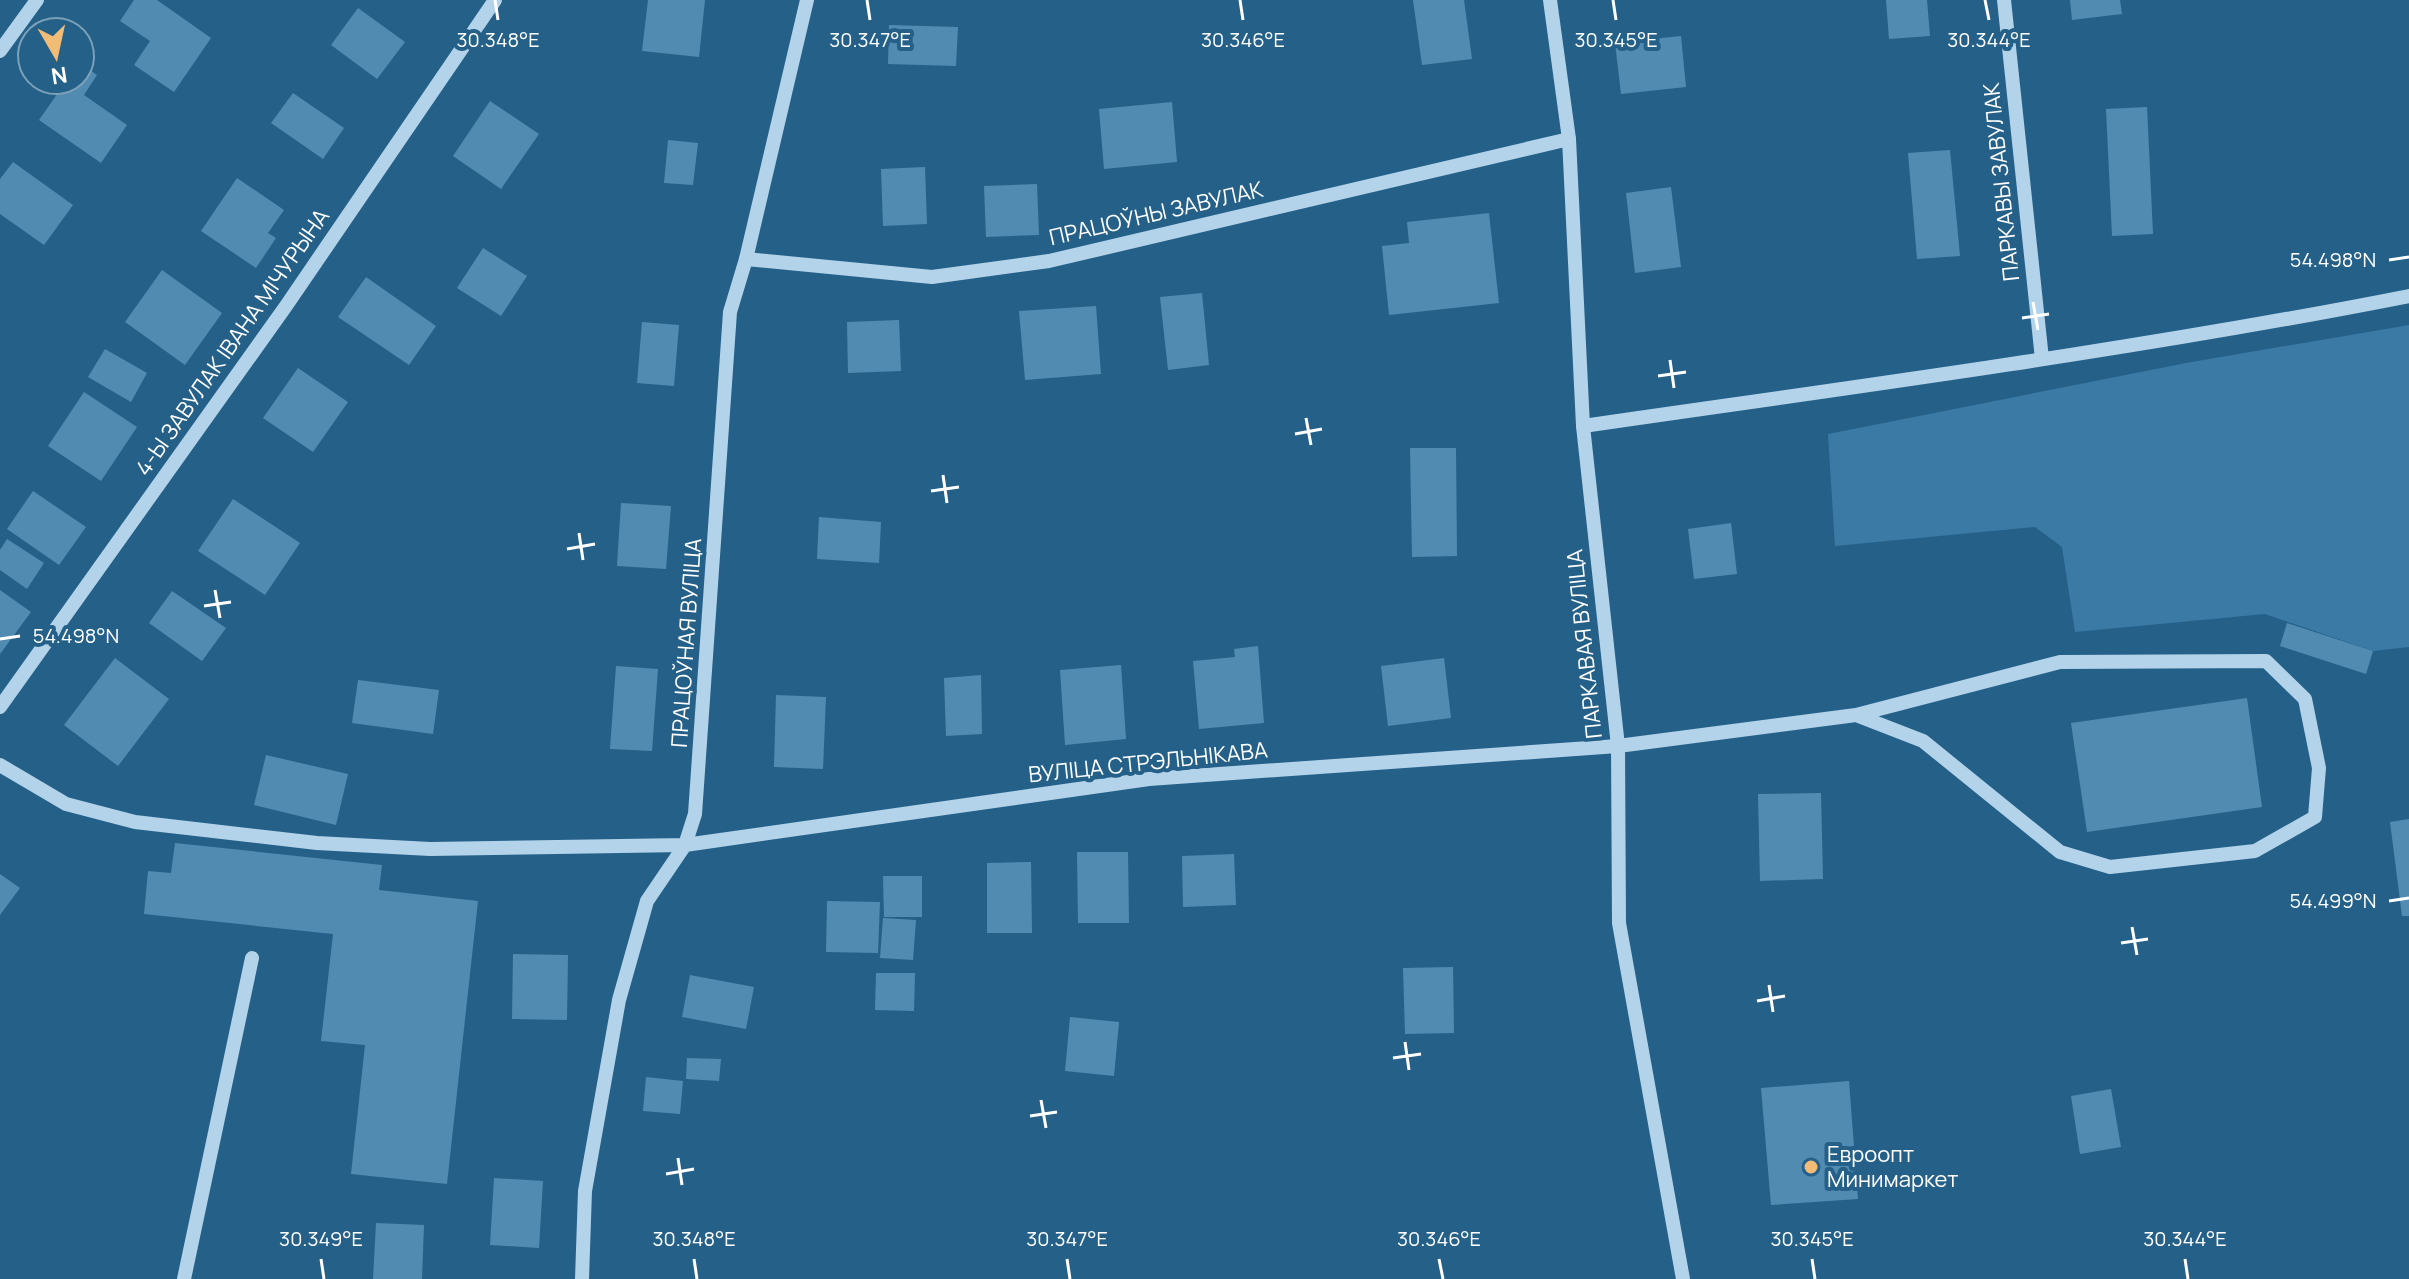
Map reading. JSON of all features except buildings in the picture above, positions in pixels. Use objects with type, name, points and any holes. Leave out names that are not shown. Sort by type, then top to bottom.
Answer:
[{"type":"street","points":[[0,51],[37,0]]},
{"type":"street","name":"4-Ы ЗАВУЛАК ІВАНА МІЧУРЫНА","points":[[0,707],[286,306],[495,0]]},
{"type":"street","name":"ПРАЦОЎНАЯ ВУЛІЦА","points":[[582,1279],[585,1191],[619,1000],[647,901],[685,845],[695,814],[730,312],[746,259],[807,0]]},
{"type":"street","name":"ПАРКАВАЯ ВУЛІЦА","points":[[1550,0],[1569,139],[1583,426],[1618,746],[1619,923],[1683,1279]]},
{"type":"street","name":"ПАРКАВЫ ЗАВУЛАК","points":[[2004,0],[2042,359]]},
{"type":"street","name":"ПРАЦОЎНЫ ЗАВУЛАК","points":[[746,259],[932,277],[1049,261],[1569,139]]},
{"type":"street","points":[[1583,426],[2042,359],[2281,321],[2409,296]]},
{"type":"street","name":"ВУЛІЦА СТРЭЛЬНІКАВА","points":[[0,765],[66,804],[150,824],[317,843],[430,849],[685,845],[1149,779],[1618,746],[1856,715],[2060,662],[2266,661],[2305,699],[2319,768],[2315,817],[2255,851],[2110,867],[2060,852],[1923,741],[1856,715]]},
{"type":"street","points":[[184,1279],[252,958]]},
{"type":"shaded area","points":[[2409,325],[2409,647],[2373,651],[2265,614],[2075,632],[2062,547],[2035,527],[1835,546],[1828,434],[2186,363]]},
{"type":"place","name":"Евроопт Минимаркет","points":[[1811,1167]]}]
